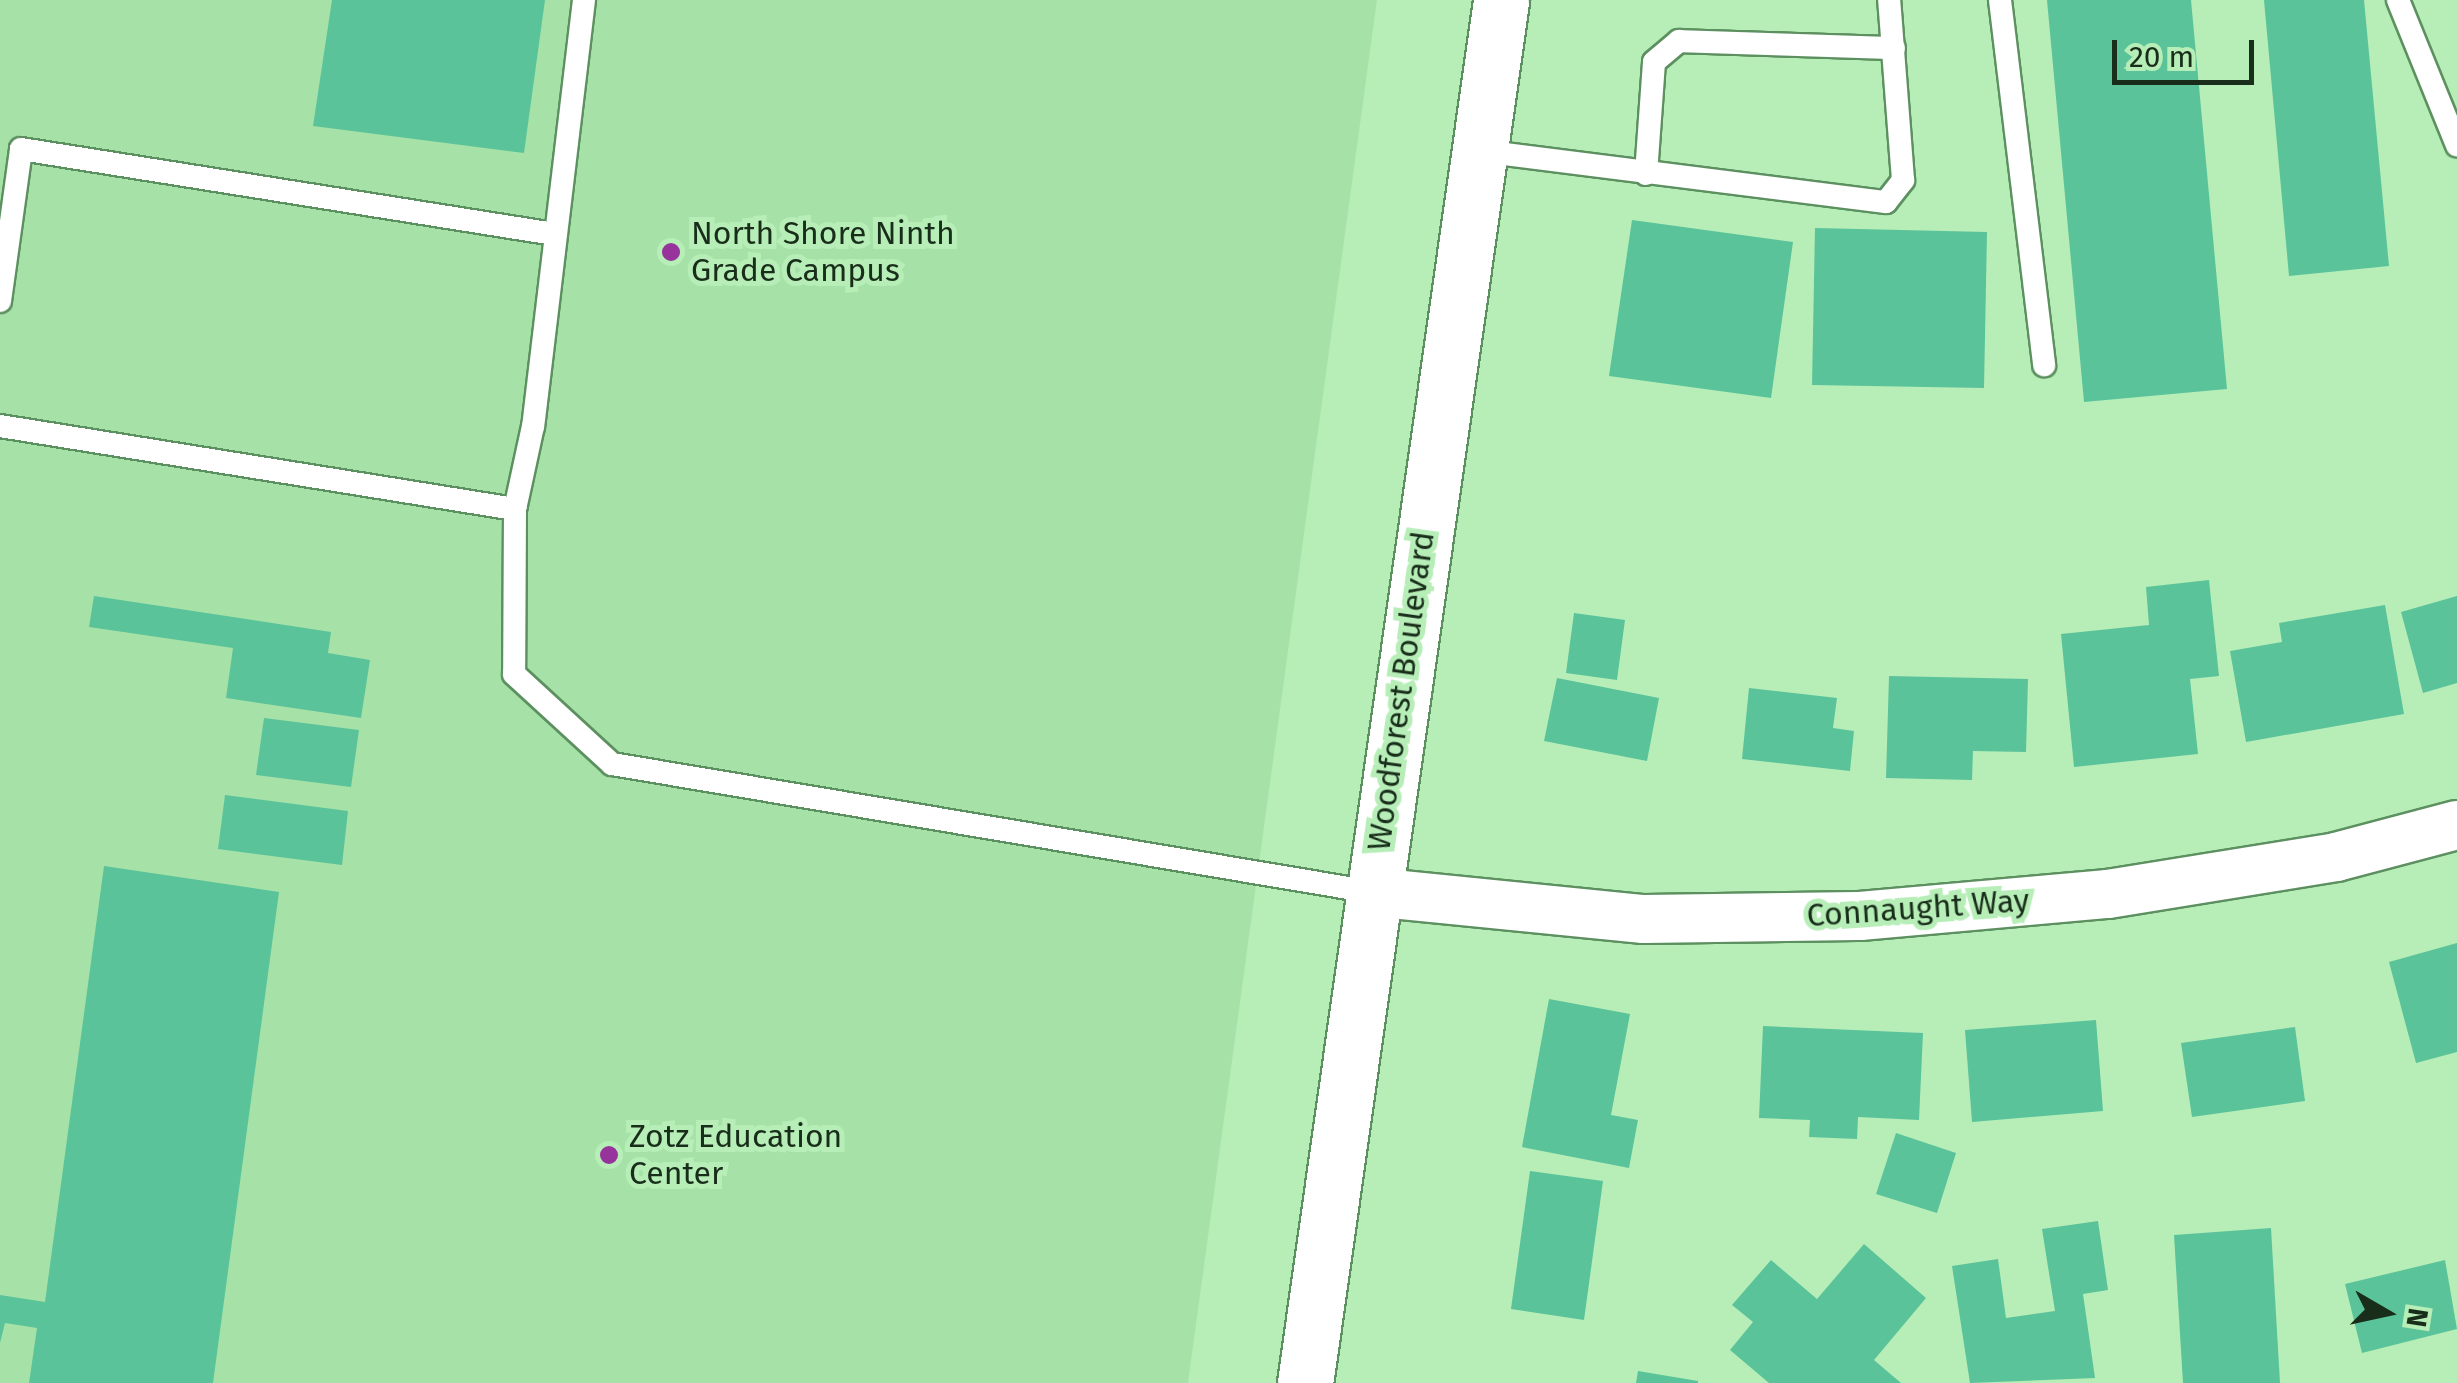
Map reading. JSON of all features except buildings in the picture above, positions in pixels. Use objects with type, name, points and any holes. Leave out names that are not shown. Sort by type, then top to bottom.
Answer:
[{"type":"main road","name":"Woodforest Boulevard","points":[[1305,1383],[1501,0]]},
{"type":"street","name":"Connaught Way","points":[[1372,892],[1644,918],[1860,916],[2108,894],[2336,857],[2457,824]]},
{"type":"lane","points":[[584,0],[533,426],[515,509],[514,674],[612,764],[1372,892]]},
{"type":"lane","points":[[1480,151],[1886,202],[1903,180],[1889,0]]},
{"type":"lane","points":[[2000,0],[2044,365]]},
{"type":"lane","points":[[2398,0],[2457,145]]},
{"type":"lane","points":[[1646,174],[1654,62],[1679,41],[1894,48]]},
{"type":"lane","points":[[0,300],[22,148],[554,234]]},
{"type":"lane","points":[[0,426],[515,509]]},
{"type":"shaded area","points":[[0,0],[1377,0],[1188,1383],[0,1383]]},
{"type":"place","name":"North Shore Ninth Grade Campus","points":[[671,252]]},
{"type":"place","name":"Zotz Education Center","points":[[609,1155]]}]
